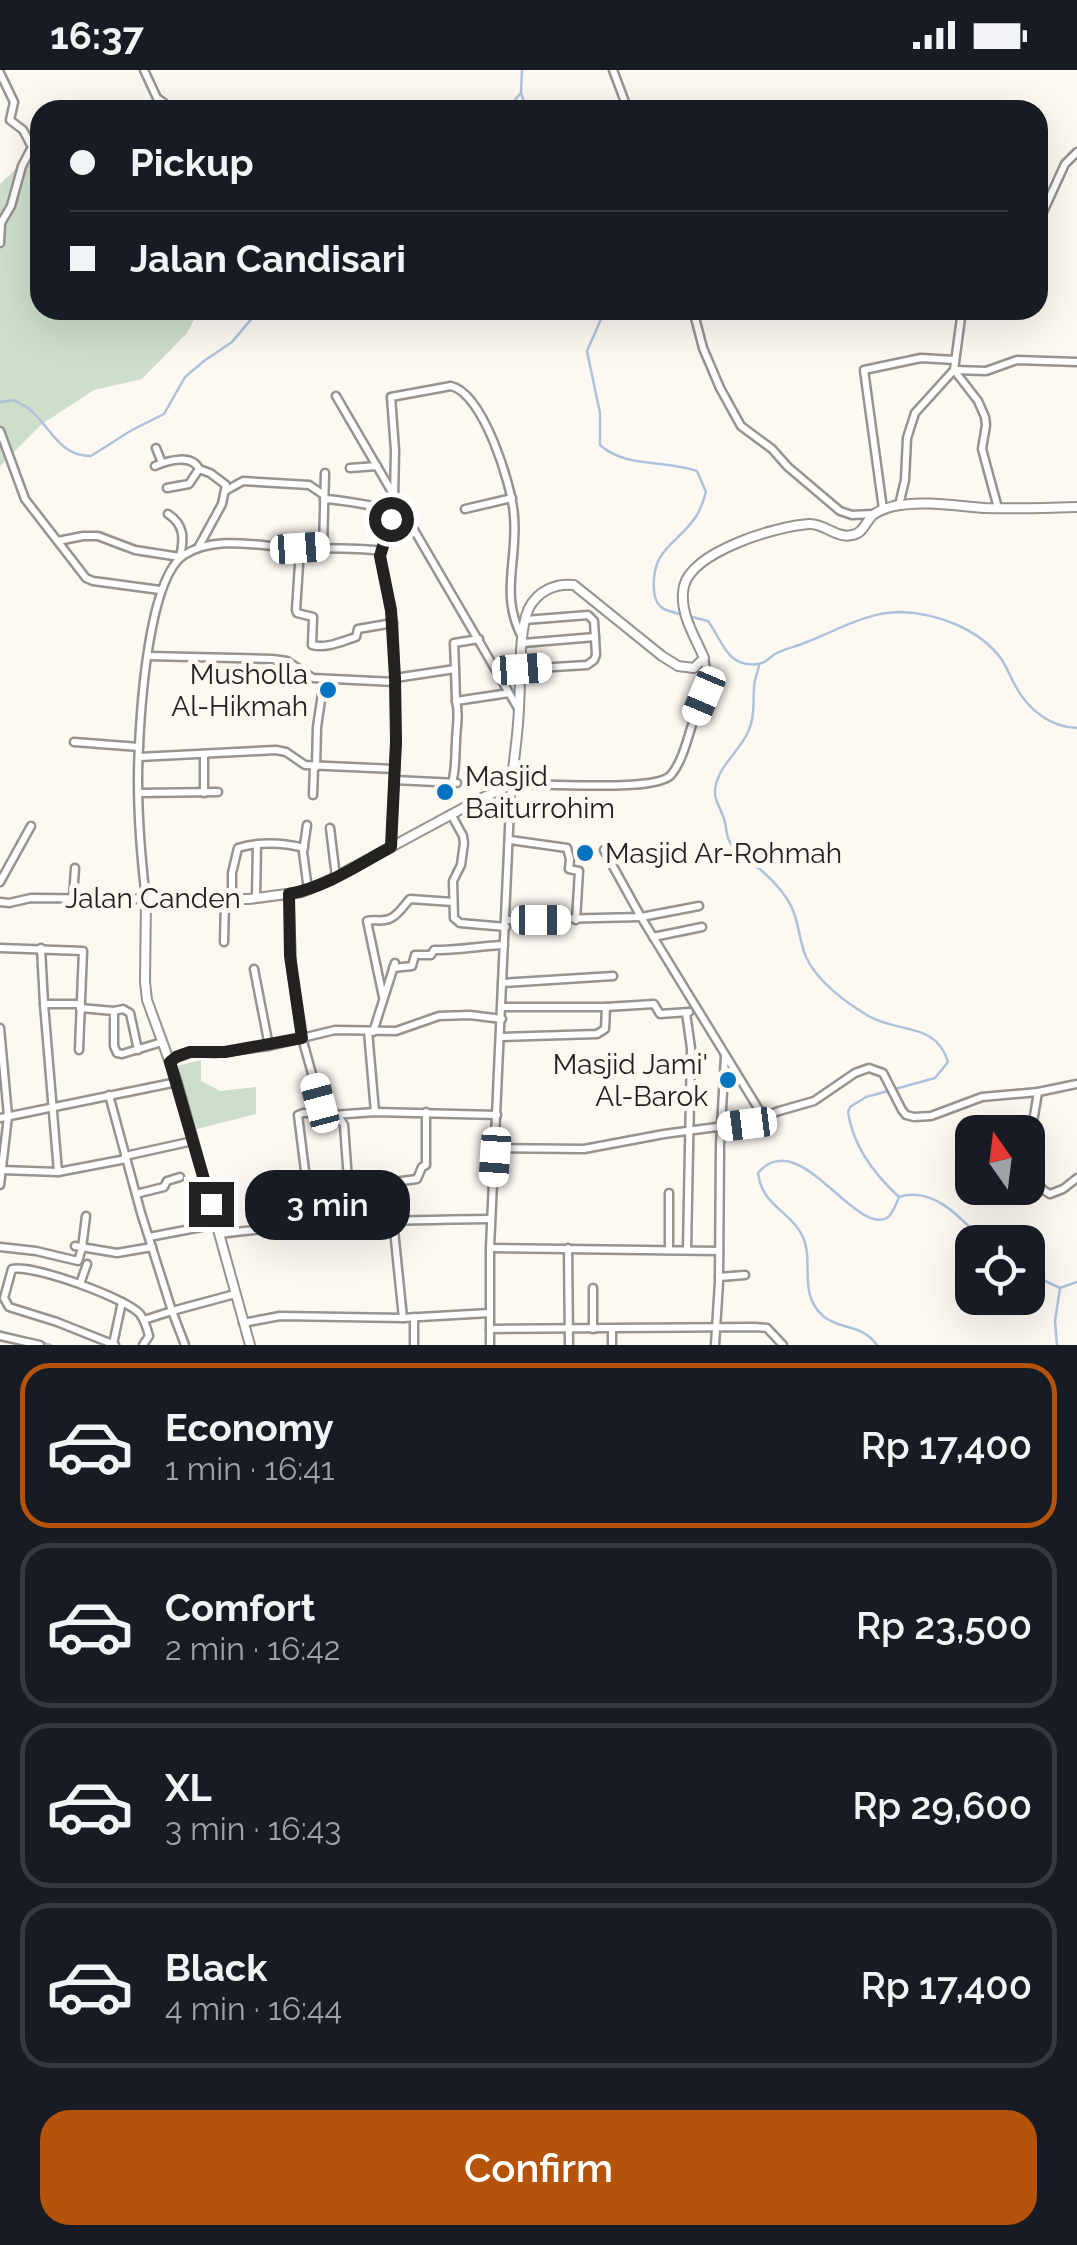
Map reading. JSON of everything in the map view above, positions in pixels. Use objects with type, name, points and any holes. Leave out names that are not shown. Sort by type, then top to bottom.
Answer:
[{"type":"street","points":[[144,70],[160,100]]},
{"type":"street","points":[[613,70],[624,100]]},
{"type":"street","points":[[0,73],[14,102],[10,120],[23,130],[30,143]]},
{"type":"street","points":[[0,243],[2,223],[30,152]]},
{"type":"street","points":[[1048,202],[1065,164],[1077,152]]},
{"type":"street","points":[[696,320],[720,388],[741,426],[840,511],[852,515],[919,503],[1077,507]]},
{"type":"street","points":[[899,505],[906,480],[909,426],[915,413],[954,370],[962,320]]},
{"type":"street","points":[[511,785],[621,785],[667,779],[677,766],[708,684],[704,658],[690,631],[684,598],[689,576],[723,548],[805,524],[821,525],[846,536],[856,535],[878,511],[864,370],[921,358],[955,360]]},
{"type":"street","points":[[954,370],[986,371],[1017,360],[1077,362]]},
{"type":"street","points":[[954,370],[985,417],[982,449],[998,508]]},
{"type":"street","points":[[391,847],[395,680],[393,623],[381,551],[394,499],[396,450],[391,397],[451,386],[464,390],[488,430],[512,498],[514,538],[509,590],[523,642]]},
{"type":"street","points":[[336,396],[519,712]]},
{"type":"street","points":[[0,431],[25,499],[86,578],[160,590]]},
{"type":"street","points":[[156,448],[159,465],[190,460],[199,470],[226,485],[222,504],[198,548]]},
{"type":"street","points":[[350,468],[377,466]]},
{"type":"street","points":[[166,488],[190,484],[199,470]]},
{"type":"street","points":[[323,547],[325,474]]},
{"type":"street","points":[[226,491],[243,480],[309,485],[324,497],[393,509]]},
{"type":"street","points":[[465,509],[512,498]]},
{"type":"street","points":[[168,514],[177,520],[183,540],[180,557],[160,590],[138,746],[146,899],[145,982],[147,1000],[177,1082],[250,1345]]},
{"type":"street","points":[[58,541],[98,536],[135,550],[180,557],[198,548],[226,543],[381,551]]},
{"type":"street","points":[[300,548],[296,610],[313,617],[312,645],[338,643],[356,637],[358,629],[393,623]]},
{"type":"street","points":[[490,1345],[491,1219],[511,785],[525,620],[540,593],[563,584],[574,585],[678,666],[694,668],[704,658]]},
{"type":"street","points":[[522,669],[587,665],[596,656],[592,617],[584,613],[525,620]]},
{"type":"street","points":[[523,642],[595,638]]},
{"type":"street","points":[[394,780],[454,783],[459,720],[454,643],[479,639]]},
{"type":"street","points":[[148,656],[272,658],[287,661],[308,676],[324,680],[395,680],[454,669]]},
{"type":"street","points":[[313,795],[316,727],[324,680]]},
{"type":"street","points":[[456,701],[509,693]]},
{"type":"street","points":[[74,742],[138,746]]},
{"type":"street","points":[[138,756],[282,750],[315,767],[395,768]]},
{"type":"street","points":[[204,753],[204,792]]},
{"type":"street","name":"Jalan Canden","points":[[1,906],[30,898],[228,899],[308,890],[511,785]]},
{"type":"street","points":[[139,794],[218,792]]},
{"type":"street","points":[[451,814],[464,841],[462,862],[453,880],[453,916],[458,923],[641,917],[699,906]]},
{"type":"street","points":[[0,882],[31,826]]},
{"type":"street","points":[[306,826],[308,890]]},
{"type":"street","points":[[330,828],[336,877]]},
{"type":"street","points":[[510,840],[567,848],[570,869],[578,871],[576,920]]},
{"type":"street","points":[[224,942],[238,848],[248,844],[290,844],[304,848]]},
{"type":"street","points":[[256,898],[257,844]]},
{"type":"street","points":[[604,850],[764,1118]]},
{"type":"street","points":[[74,898],[76,868]]},
{"type":"street","points":[[289,894],[290,956],[302,1038],[323,1113]]},
{"type":"street","points":[[383,997],[367,921],[388,920],[410,899],[453,902]]},
{"type":"street","points":[[654,937],[702,927]]},
{"type":"street","points":[[374,1112],[370,1032],[394,965],[412,966],[415,955],[432,955],[434,950],[504,945]]},
{"type":"street","points":[[0,948],[83,951],[79,1050]]},
{"type":"street","points":[[41,948],[58,1172]]},
{"type":"street","points":[[254,969],[269,1046]]},
{"type":"street","points":[[502,982],[613,976]]},
{"type":"street","points":[[44,1004],[130,1012],[138,1050]]},
{"type":"street","points":[[502,1007],[654,1004],[660,1014],[698,1010]]},
{"type":"street","points":[[501,1037],[598,1034],[605,1028],[606,1007]]},
{"type":"street","points":[[114,1011],[115,1050],[122,1054],[162,1042]]},
{"type":"street","points":[[686,1013],[691,1048],[687,1249]]},
{"type":"street","points":[[170,1062],[190,1052],[269,1046],[335,1030],[396,1031],[439,1016],[502,1019]]},
{"type":"street","points":[[0,1031],[4,1117],[0,1185]]},
{"type":"street","points":[[715,1345],[725,1055]]},
{"type":"street","points":[[496,1148],[584,1149],[747,1124],[779,1110],[814,1102],[864,1069],[873,1068],[883,1074],[906,1115],[921,1117],[982,1097],[1077,1084]]},
{"type":"street","points":[[4,1117],[177,1082]]},
{"type":"street","points":[[1038,1092],[1031,1174],[1042,1190],[1050,1194],[1077,1178]]},
{"type":"street","points":[[110,1095],[125,1158],[185,1345]]},
{"type":"street","points":[[302,1224],[296,1188],[306,1179],[298,1115],[303,1112],[332,1115],[344,1125],[351,1221]]},
{"type":"street","points":[[347,1188],[417,1179],[426,1165],[426,1112]]},
{"type":"street","points":[[332,1115],[497,1115]]},
{"type":"street","points":[[1,1169],[58,1172],[193,1141]]},
{"type":"street","points":[[136,1194],[165,1187],[168,1181],[180,1177]]},
{"type":"street","points":[[669,1193],[669,1248]]},
{"type":"street","points":[[0,1247],[36,1250],[77,1262],[86,1216]]},
{"type":"street","points":[[149,1238],[219,1229],[351,1221],[491,1219]]},
{"type":"street","points":[[393,1220],[403,1318]]},
{"type":"street","points":[[78,1247],[117,1254],[152,1247]]},
{"type":"street","points":[[490,1248],[719,1251]]},
{"type":"street","points":[[568,1248],[569,1345]]},
{"type":"street","points":[[18,1249],[3,1290],[9,1306],[114,1345],[122,1302]]},
{"type":"street","points":[[80,1284],[86,1264]]},
{"type":"street","points":[[12,1270],[20,1267],[80,1284],[130,1306],[144,1320],[148,1336],[144,1345]]},
{"type":"street","points":[[719,1276],[745,1275]]},
{"type":"street","points":[[593,1288],[593,1329]]},
{"type":"street","points":[[144,1320],[235,1294]]},
{"type":"street","points":[[243,1323],[280,1316],[403,1318],[489,1313]]},
{"type":"street","points":[[414,1317],[414,1345]]},
{"type":"street","points":[[490,1329],[744,1326],[766,1328],[783,1345]]},
{"type":"street","points":[[612,1328],[612,1345]]},
{"type":"street","points":[[0,1336],[40,1345]]},
{"type":"green space","points":[[30,164],[30,320],[194,320],[187,333],[142,379],[94,390],[42,424],[0,466],[0,184],[16,169]]},
{"type":"green space","points":[[201,1060],[201,1081],[220,1091],[256,1087],[256,1114],[193,1130],[176,1066]]},
{"type":"waterway","points":[[522,70],[523,100]]},
{"type":"waterway","points":[[515,100],[521,93]]},
{"type":"waterway","points":[[0,402],[14,400],[26,407],[62,445],[91,456],[164,414],[185,377],[232,342],[251,320]]},
{"type":"waterway","points":[[601,320],[587,351],[600,413],[600,445],[622,458],[697,471],[706,492],[690,525],[661,555],[654,576],[659,605],[681,614]]},
{"type":"waterway","points":[[688,616],[708,621],[730,655],[751,664],[762,663],[778,652],[875,615],[900,612],[943,619],[970,631],[993,649],[1034,710],[1049,721],[1077,728]]},
{"type":"waterway","points":[[759,666],[750,728],[722,769],[716,785],[728,838],[787,899],[806,957],[824,982],[867,1015],[925,1034],[942,1049],[948,1062],[935,1078],[866,1097],[848,1112],[866,1159],[899,1197],[912,1195],[935,1200],[967,1225]]},
{"type":"waterway","points":[[877,1345],[864,1333],[830,1321],[815,1307],[808,1287],[802,1235],[765,1193],[758,1173],[774,1162],[791,1162],[874,1219],[887,1218],[899,1197]]},
{"type":"waterway","points":[[1045,1281],[1060,1288],[1077,1282]]},
{"type":"waterway","points":[[1057,1345],[1055,1321],[1060,1288]]},
{"type":"waterway","points":[[0,1331],[51,1345]]},
{"type":"place","name":"Musholla Al-Hikmah","points":[[328,690]]},
{"type":"place","name":"Masjid Baiturrohim","points":[[445,792]]},
{"type":"place","name":"Masjid Ar-Rohmah","points":[[585,853]]},
{"type":"place","name":"Masjid Jami' Al-Barok","points":[[728,1080]]},
{"type":"route","points":[[211,1204],[170,1062],[190,1052],[225,1052],[302,1038],[290,956],[289,894],[313,888],[391,847],[395,678],[393,626],[380,556],[391,519]]}]
